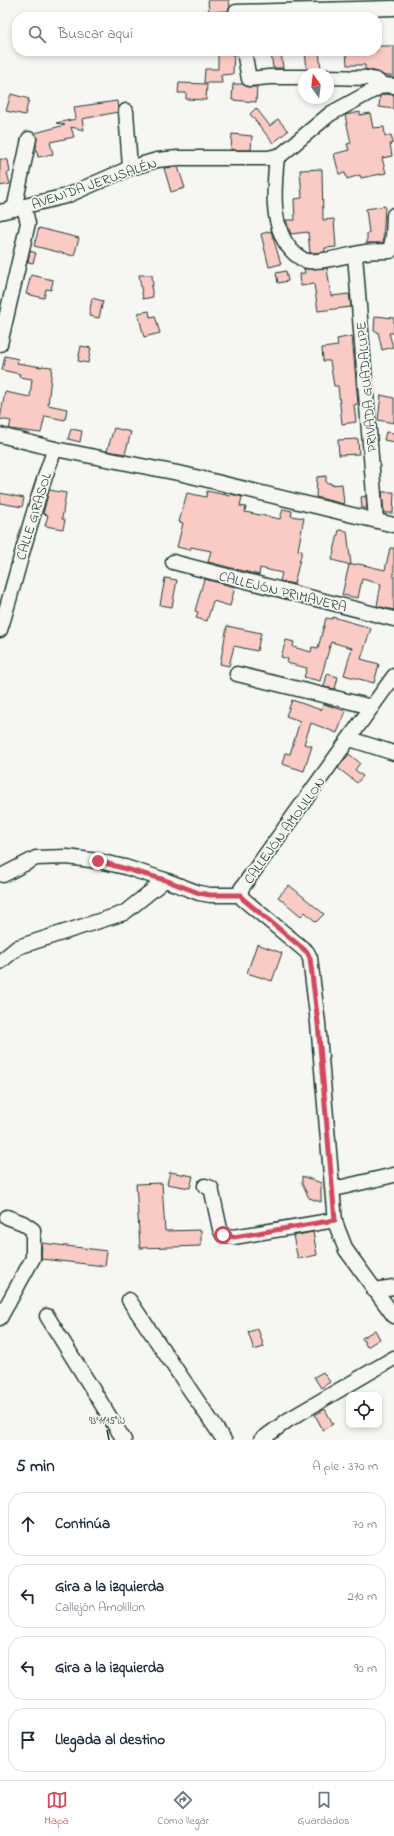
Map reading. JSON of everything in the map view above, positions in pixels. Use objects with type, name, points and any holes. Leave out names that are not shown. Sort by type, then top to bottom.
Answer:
[{"type":"street","points":[[236,10],[394,8]]},
{"type":"street","points":[[245,56],[249,79],[298,77]]},
{"type":"street","points":[[334,78],[367,78],[388,85]]},
{"type":"street","points":[[388,85],[330,114],[277,156],[274,188],[276,213],[280,232],[289,248],[299,257],[308,261],[355,255],[365,252],[390,251],[393,237],[394,215]]},
{"type":"street","points":[[126,111],[130,168]]},
{"type":"street","points":[[0,344],[28,223],[19,208],[29,139]]},
{"type":"street","name":"AVENIDA JERUSALÉN","points":[[0,212],[66,196],[130,168],[157,160],[178,158],[269,158],[277,156]]},
{"type":"street","name":"PRIVADA GUADALUPE","points":[[355,255],[376,520]]},
{"type":"street","points":[[0,435],[55,449],[183,474],[394,525]]},
{"type":"street","name":"CALLE GIRASOL","points":[[0,630],[30,523],[45,474],[55,449]]},
{"type":"street","name":"CALLEJÓN PRIMAVERA","points":[[173,562],[394,619]]},
{"type":"street","points":[[237,674],[372,707]]},
{"type":"street","name":"CALLEJÓN AMOLILLON","points":[[394,676],[241,889],[243,899],[307,952],[310,958],[318,1023],[334,1188],[335,1220],[346,1250],[394,1316]]},
{"type":"street","points":[[350,739],[394,753]]},
{"type":"street","points":[[3,875],[36,858],[68,857],[98,861],[165,880],[199,893],[210,895],[241,895]]},
{"type":"street","points":[[0,962],[18,947],[124,913],[165,880]]},
{"type":"street","points":[[334,1188],[394,1175]]},
{"type":"street","points":[[205,1186],[211,1188],[220,1229],[223,1235],[234,1237],[335,1220]]},
{"type":"street","points":[[0,1318],[33,1258],[34,1230],[23,1222],[6,1217]]},
{"type":"street","points":[[374,1290],[394,1287]]},
{"type":"street","points":[[129,1300],[224,1440]]},
{"type":"street","points":[[47,1316],[124,1440]]},
{"type":"street","points":[[261,1440],[288,1420],[394,1358]]},
{"type":"building","points":[[208,0],[229,0],[230,7],[228,11],[209,12]]},
{"type":"building","points":[[382,46],[394,46],[394,76],[385,76],[378,72],[365,69],[365,65],[347,65],[346,56],[382,56]]},
{"type":"building","points":[[218,56],[234,56],[233,74],[221,75],[222,83],[204,83],[205,69],[218,69]]},
{"type":"building","points":[[271,56],[282,56],[283,68],[273,68]]},
{"type":"building","points":[[306,56],[320,56],[321,68],[307,68]]},
{"type":"building","points":[[179,83],[207,84],[206,100],[186,99],[186,93],[178,93]]},
{"type":"building","points":[[233,84],[257,87],[256,102],[232,100]]},
{"type":"building","points":[[11,94],[29,99],[25,115],[6,111]]},
{"type":"building","points":[[385,94],[394,95],[394,109],[379,107],[380,96]]},
{"type":"building","points":[[117,101],[118,112],[82,119],[84,130],[71,127],[74,137],[50,142],[53,154],[38,157],[36,148],[37,137],[35,133],[65,125],[56,123],[76,119],[74,107]]},
{"type":"building","points":[[256,108],[270,126],[278,119],[288,131],[273,143],[250,114]]},
{"type":"building","points":[[360,112],[360,115],[370,113],[373,128],[384,127],[385,136],[391,135],[393,143],[390,144],[392,156],[382,158],[386,173],[361,178],[360,175],[347,179],[345,173],[339,174],[334,154],[349,150],[347,144],[351,143],[345,115]]},
{"type":"building","points":[[232,134],[252,136],[251,150],[231,150]]},
{"type":"building","points":[[0,159],[8,160],[10,172],[7,173],[10,184],[0,186]]},
{"type":"building","points":[[178,167],[185,188],[171,192],[164,168]]},
{"type":"building","points":[[322,169],[323,220],[334,219],[336,247],[325,248],[325,252],[310,253],[308,232],[291,234],[286,220],[295,220],[294,199],[302,198],[300,170]]},
{"type":"building","points":[[385,206],[383,243],[367,243],[367,233],[369,233],[366,209]]},
{"type":"building","points":[[39,228],[79,238],[74,256],[34,246]]},
{"type":"building","points":[[271,231],[281,264],[269,267],[261,234]]},
{"type":"building","points":[[30,251],[36,253],[33,263],[28,262]]},
{"type":"building","points":[[327,268],[331,296],[349,294],[351,307],[318,311],[314,284],[301,286],[300,274],[305,273],[304,269]]},
{"type":"building","points":[[286,271],[288,281],[278,283],[276,273]]},
{"type":"building","points":[[31,275],[53,280],[51,290],[46,289],[44,298],[26,294]]},
{"type":"building","points":[[139,275],[152,275],[153,286],[151,286],[153,297],[143,299]]},
{"type":"building","points":[[92,298],[103,301],[99,318],[89,316]]},
{"type":"building","points":[[149,311],[150,317],[155,316],[160,333],[144,337],[138,313]]},
{"type":"building","points":[[375,316],[394,318],[394,333],[389,333],[393,347],[382,350],[378,332],[374,331]]},
{"type":"building","points":[[352,336],[358,404],[354,405],[356,422],[342,424],[338,386],[334,386],[330,361],[323,361],[322,348],[338,346],[337,339]]},
{"type":"building","points":[[81,346],[91,348],[88,363],[78,361]]},
{"type":"building","points":[[5,356],[18,359],[17,363],[52,367],[48,405],[67,409],[65,420],[45,416],[41,433],[9,429],[11,421],[0,419],[5,392],[30,397],[32,379],[19,377],[20,374],[2,370]]},
{"type":"building","points":[[381,395],[394,398],[394,423],[378,420]]},
{"type":"building","points":[[114,428],[131,432],[125,454],[107,451]]},
{"type":"building","points":[[71,429],[82,431],[80,442],[68,439]]},
{"type":"building","points":[[386,432],[394,433],[394,442],[384,440]]},
{"type":"building","points":[[358,439],[359,454],[339,455],[338,440]]},
{"type":"building","points":[[326,476],[326,483],[331,483],[331,485],[342,484],[344,504],[316,497],[317,477]]},
{"type":"building","points":[[49,490],[66,493],[62,519],[65,520],[63,529],[45,526],[48,515],[43,514]]},
{"type":"building","points":[[207,491],[242,497],[240,506],[246,507],[245,512],[280,519],[283,509],[292,511],[291,516],[304,518],[298,550],[302,551],[294,584],[280,581],[282,573],[260,568],[259,575],[208,562],[211,551],[191,547],[190,550],[177,547],[183,523],[179,522],[187,493],[206,497]]},
{"type":"building","points":[[382,492],[394,492],[393,513],[384,513]]},
{"type":"building","points":[[0,493],[24,498],[22,507],[0,503]]},
{"type":"building","points":[[366,496],[367,508],[362,508],[361,497]]},
{"type":"building","points":[[339,530],[347,531],[351,565],[332,560]]},
{"type":"building","points":[[390,548],[394,548],[394,610],[377,606],[381,584],[362,579],[358,598],[342,595],[349,565],[359,564],[385,570]]},
{"type":"building","points":[[165,578],[177,580],[172,607],[160,605]]},
{"type":"building","points":[[204,579],[235,587],[230,606],[213,601],[207,621],[196,618],[198,612],[195,611]]},
{"type":"building","points":[[333,617],[371,628],[361,659],[379,664],[374,683],[344,675],[352,648],[331,642],[320,681],[304,677],[307,668],[287,663],[288,659],[281,657],[286,640],[294,642],[293,647],[311,652],[312,647],[318,648],[326,618],[332,619]]},
{"type":"building","points":[[227,626],[261,633],[257,651],[234,646],[229,666],[220,664]]},
{"type":"building","points":[[327,674],[338,677],[335,689],[324,687]]},
{"type":"building","points":[[292,700],[321,710],[324,704],[346,711],[337,733],[311,723],[304,744],[312,746],[304,771],[282,764],[285,753],[290,754],[300,721],[286,716]]},
{"type":"building","points":[[349,754],[360,763],[355,770],[363,776],[357,783],[338,768]]},
{"type":"building","points":[[289,885],[324,914],[316,922],[305,912],[301,916],[278,897]]},
{"type":"building","points":[[257,944],[282,953],[272,981],[247,973]]},
{"type":"building","points":[[170,1172],[193,1176],[190,1188],[167,1184]]},
{"type":"building","points":[[302,1176],[321,1183],[321,1202],[309,1198],[302,1184]]},
{"type":"building","points":[[162,1183],[165,1231],[201,1230],[201,1246],[140,1248],[136,1184]]},
{"type":"building","points":[[313,1232],[317,1255],[298,1259],[293,1236]]},
{"type":"building","points":[[42,1243],[107,1251],[105,1266],[41,1259]]},
{"type":"building","points":[[258,1329],[264,1347],[254,1350],[248,1332]]},
{"type":"building","points":[[375,1330],[380,1339],[367,1347],[362,1338]]},
{"type":"building","points":[[323,1372],[330,1382],[321,1388],[314,1377]]},
{"type":"building","points":[[325,1409],[333,1424],[323,1430],[315,1415]]},
{"type":"route","points":[[98,861],[125,867],[199,893],[210,895],[241,895],[243,899],[307,952],[310,958],[318,1023],[334,1188],[335,1220],[234,1237],[223,1235]]}]
